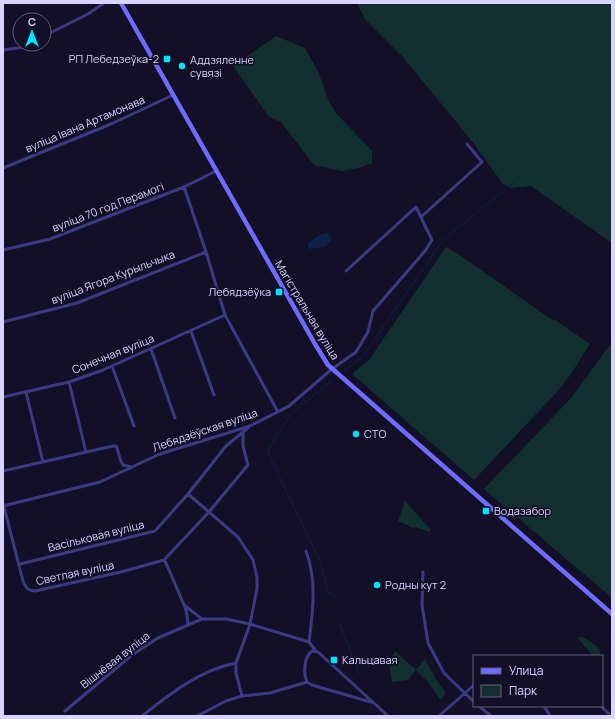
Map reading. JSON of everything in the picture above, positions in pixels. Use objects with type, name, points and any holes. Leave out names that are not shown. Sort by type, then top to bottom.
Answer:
[{"type":"main road","name":"Магістральная вуліца","points":[[121,3],[315,344],[332,369],[612,614]]},
{"type":"street","points":[[52,32],[88,14],[104,3]]},
{"type":"street","name":"вуліца Івана Артамонава","points":[[3,168],[111,124],[173,95]]},
{"type":"street","points":[[346,271],[416,207],[421,217],[482,162],[467,144]]},
{"type":"street","name":"вуліца 70 год Перамогі","points":[[3,250],[50,239],[184,187],[216,171]]},
{"type":"street","points":[[184,187],[206,252],[224,316],[278,412]]},
{"type":"street","name":"Лебядзёўская вуліца","points":[[3,505],[100,482],[160,454],[250,426],[289,406],[332,369],[356,352],[368,332],[373,311],[425,251],[432,240],[421,217]]},
{"type":"street","name":"вуліца Ягора Курыльчыка","points":[[3,322],[77,303],[206,252]]},
{"type":"street","name":"Сонечная вуліца","points":[[3,397],[69,382],[112,366],[224,316]]},
{"type":"street","points":[[191,331],[214,395]]},
{"type":"street","points":[[151,349],[175,418]]},
{"type":"street","points":[[112,366],[134,426]]},
{"type":"street","points":[[69,382],[86,452]]},
{"type":"street","points":[[26,392],[43,462]]},
{"type":"street","name":"Васільковая вуліца","points":[[20,564],[155,531],[188,494],[226,446],[250,426]]},
{"type":"street","points":[[231,432],[234,438]]},
{"type":"street","points":[[188,625],[184,605],[164,560],[208,513],[248,464],[243,446],[243,433]]},
{"type":"street","points":[[3,471],[116,446],[120,461],[123,465],[132,468]]},
{"type":"street","points":[[188,494],[208,513],[238,537],[253,560],[257,577],[257,589],[250,624],[236,663],[236,672],[242,696]]},
{"type":"street","name":"Светлая вуліца","points":[[3,505],[26,588],[29,591],[35,591],[121,572],[164,560]]},
{"type":"street","points":[[306,551],[311,563],[314,605],[309,642],[315,650],[388,716]]},
{"type":"street","points":[[423,572],[422,605],[428,643],[444,673],[473,701]]},
{"type":"street","points":[[184,605],[202,619]]},
{"type":"street","name":"Вішнёвая вуліца","points":[[65,711],[138,651],[158,638],[202,619],[226,619],[250,624],[309,642]]},
{"type":"street","points":[[315,650],[309,653],[307,658],[305,673],[307,682],[312,685],[374,703]]},
{"type":"street","points":[[142,716],[169,694],[188,683],[224,666],[236,663]]},
{"type":"street","points":[[197,716],[226,701],[242,696],[270,693],[307,682]]},
{"type":"street","points":[[439,716],[473,686]]},
{"type":"street","points":[[480,707],[491,716]]},
{"type":"street","points":[[545,707],[550,716]]},
{"type":"street","points":[[602,707],[611,716]]},
{"type":"green space","points":[[357,3],[612,3],[612,243],[531,186],[511,188],[503,184],[472,141],[401,55],[365,19]]},
{"type":"green space","points":[[276,36],[305,48],[318,71],[329,102],[336,113],[372,151],[372,163],[359,168],[342,171],[314,165],[281,122],[269,117],[233,66]]},
{"type":"green space","points":[[446,247],[590,344],[571,374],[556,393],[474,480],[352,374],[369,360]]},
{"type":"green space","points":[[612,342],[612,598],[484,489],[571,398]]},
{"type":"green space","points":[[405,501],[430,529],[430,532],[415,527],[414,528],[398,521]]},
{"type":"green space","points":[[578,638],[588,640],[600,650],[600,655],[592,655]]},
{"type":"green space","points":[[395,651],[416,670],[408,680],[392,682],[389,662]]},
{"type":"green space","points":[[425,659],[445,692],[445,695],[440,699],[428,682],[416,670]]},
{"type":"water","points":[[327,233],[332,240],[325,247],[308,248],[308,244],[312,240]]},
{"type":"waterway","points":[[342,372],[362,357],[444,239],[518,179]]},
{"type":"waterway","points":[[332,380],[290,415],[269,448],[268,453],[321,563],[328,592],[335,597]]},
{"type":"waterway","points":[[340,624],[359,674]]},
{"type":"waterway","points":[[370,706],[374,716]]},
{"type":"place","name":"РП Лебедзеўка-2","points":[[167,59]]},
{"type":"place","name":"Аддзяленне сувязі","points":[[182,66]]},
{"type":"place","name":"Лебядзёўка","points":[[279,292]]},
{"type":"place","name":"СТО","points":[[356,434]]},
{"type":"place","name":"Водазабор","points":[[486,511]]},
{"type":"place","name":"Родны кут 2","points":[[377,585]]},
{"type":"place","name":"Кальцавая","points":[[334,660]]}]
